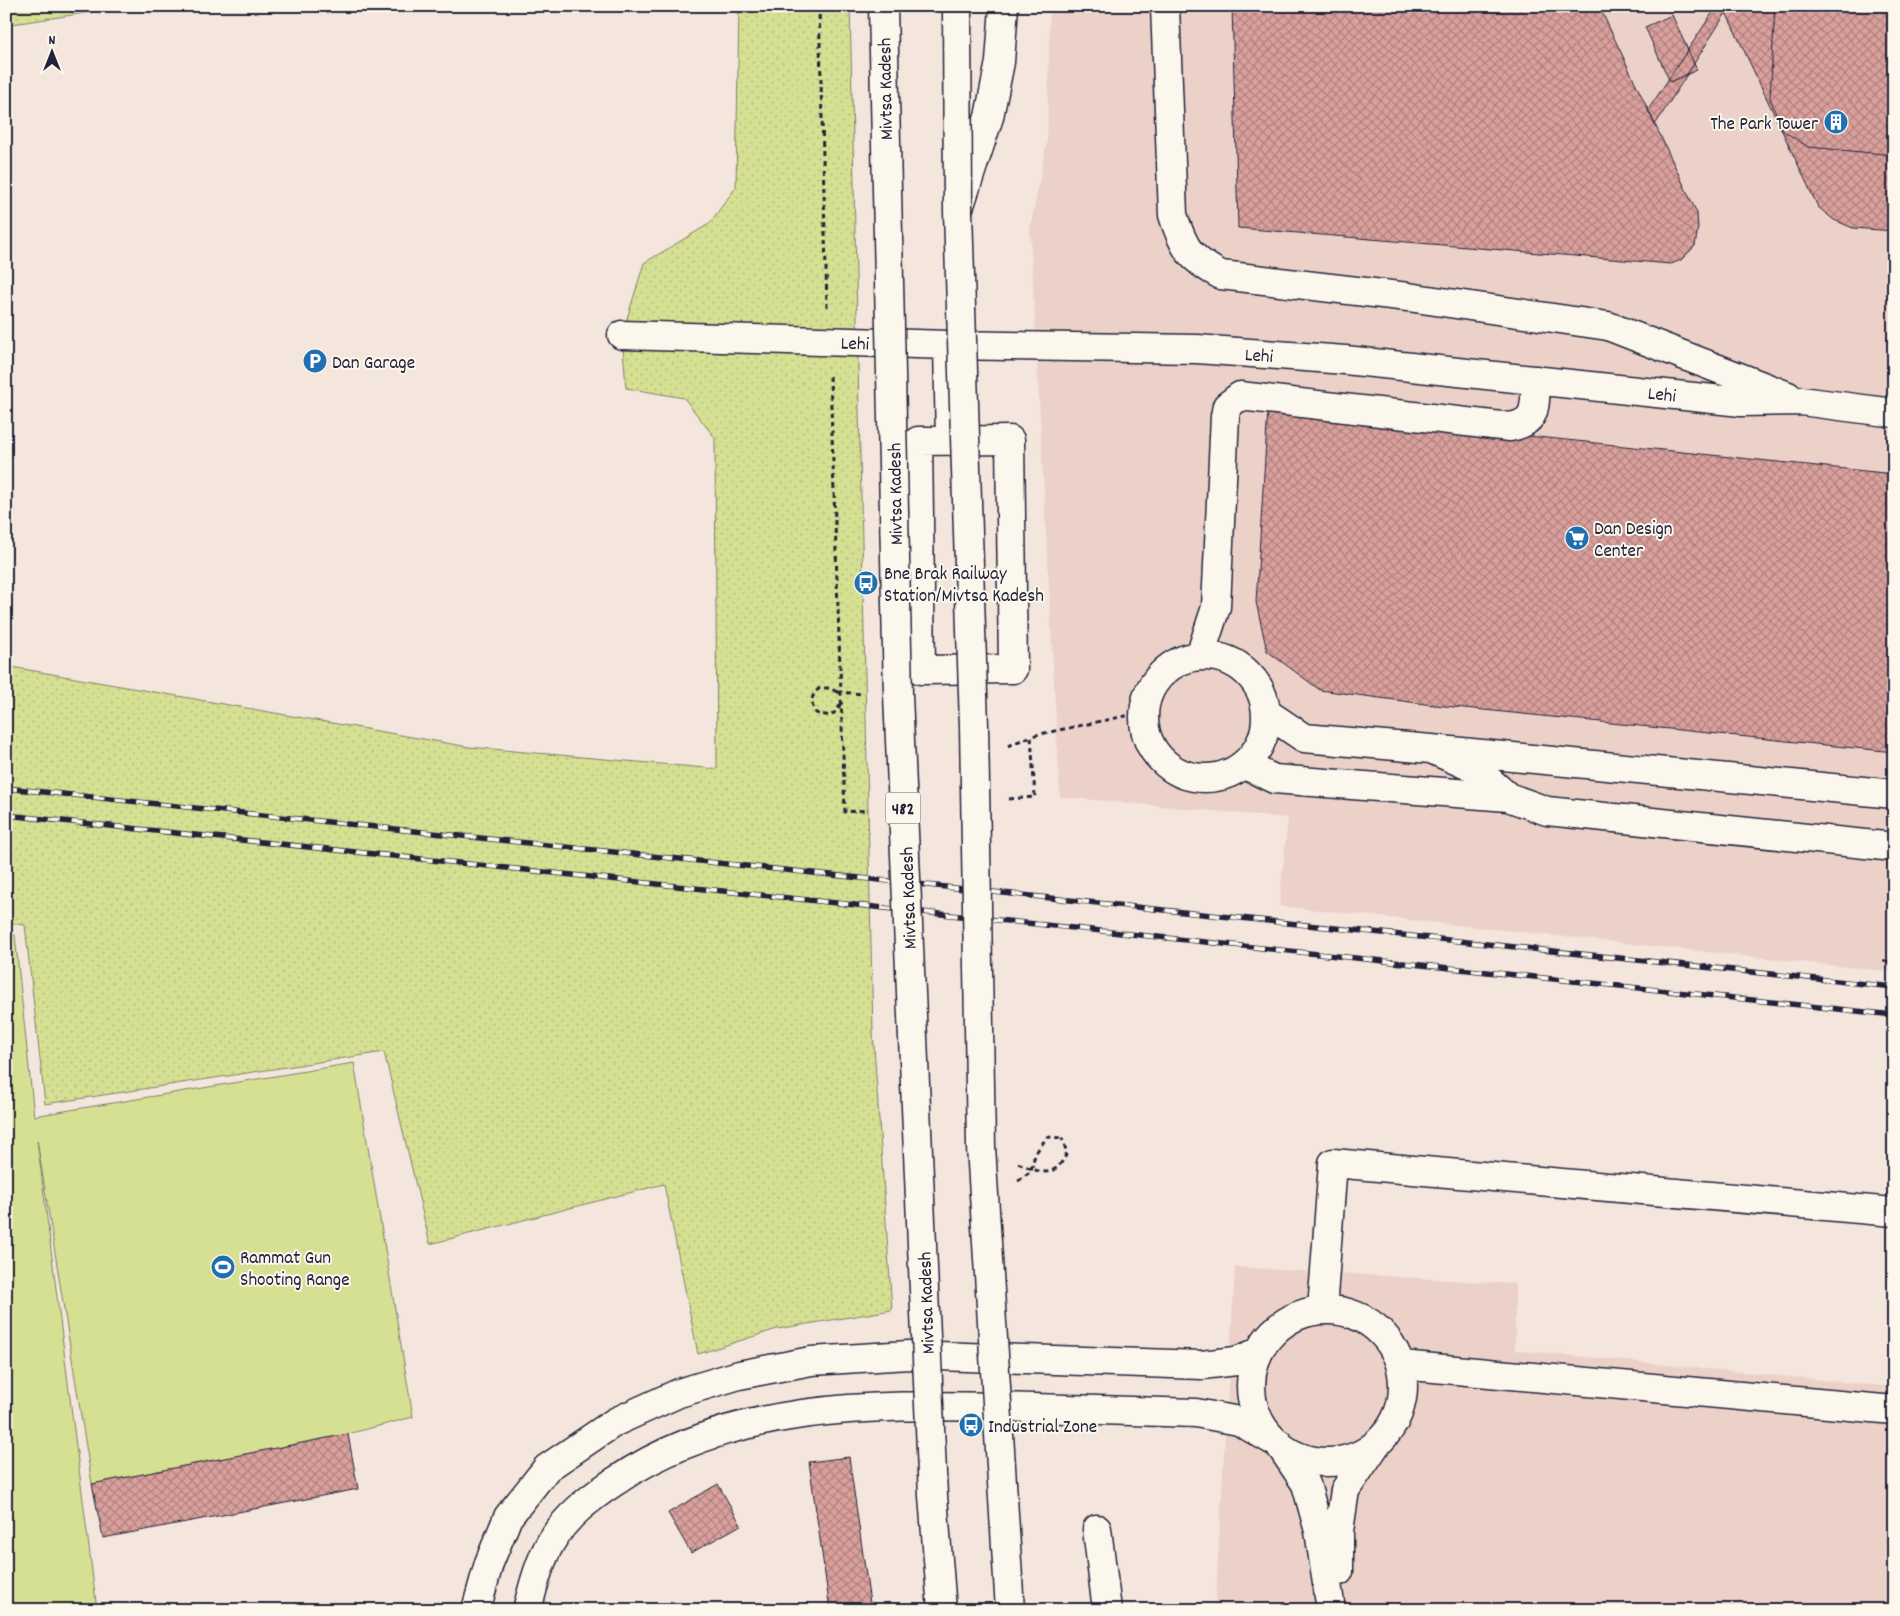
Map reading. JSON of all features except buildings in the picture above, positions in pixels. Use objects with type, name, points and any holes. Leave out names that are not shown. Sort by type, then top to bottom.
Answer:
[{"type":"main road","name":"Mivtsa Kadesh","points":[[883,6],[898,695],[932,1486],[942,1610]]},
{"type":"main road","points":[[957,6],[958,211],[974,726],[981,1147],[1010,1610]]},
{"type":"main road","points":[[958,211],[990,117],[1000,62],[1004,6]]},
{"type":"main road","points":[[1165,6],[1173,215],[1181,240],[1198,263],[1221,275],[1408,297],[1608,326],[1801,401]]},
{"type":"main road","name":"Lehi","points":[[622,335],[948,345],[1197,349],[1345,360],[1741,402],[1801,401],[1894,413]]},
{"type":"main road","points":[[948,345],[950,441]]},
{"type":"main road","points":[[1200,656],[1216,607],[1224,416],[1227,406],[1240,396],[1510,428],[1524,425],[1532,416],[1536,380]]},
{"type":"main road","points":[[1010,440],[1013,669],[921,670],[918,441],[950,441],[1010,440]]},
{"type":"main road","points":[[1200,656],[1219,657],[1238,664],[1253,677],[1263,694],[1268,713],[1266,732],[1258,750],[1245,765],[1227,775],[1206,779],[1186,776],[1168,767],[1154,751],[1145,733],[1144,712],[1147,696],[1162,674],[1183,660],[1200,656]]},
{"type":"main road","points":[[1268,713],[1304,738],[1543,759],[1894,794]]},
{"type":"main road","points":[[1431,749],[1476,769],[1508,797]]},
{"type":"main road","points":[[1245,765],[1274,779],[1508,797],[1547,811],[1894,847]]},
{"type":"main road","points":[[1322,1310],[1333,1163],[1894,1212]]},
{"type":"main road","points":[[1331,1610],[1319,1531],[1306,1484],[1279,1444],[1262,1425],[1253,1402],[1252,1377],[1259,1352],[1270,1336],[1285,1323],[1303,1314],[1322,1310],[1343,1312],[1362,1318],[1379,1330],[1392,1345],[1401,1365],[1404,1387],[1400,1409],[1391,1428],[1376,1444],[1345,1490],[1339,1531],[1338,1610]]},
{"type":"main road","points":[[476,1610],[489,1563],[508,1517],[547,1468],[615,1422],[679,1393],[739,1375],[812,1362],[909,1356],[1202,1365],[1236,1361],[1259,1352]]},
{"type":"main road","points":[[1401,1365],[1894,1410]]},
{"type":"main road","points":[[527,1610],[536,1579],[551,1541],[582,1504],[639,1465],[696,1439],[751,1422],[818,1411],[910,1405],[1196,1413],[1239,1421],[1301,1458],[1327,1462],[1353,1458],[1376,1444]]},
{"type":"main road","points":[[1097,1529],[1108,1610]]},
{"type":"main road","points":[[933,1610],[940,1581]]},
{"type":"path","points":[[819,6],[828,341]]},
{"type":"path","points":[[838,692],[824,687],[816,691],[812,700],[813,709],[820,716],[830,716],[838,710],[841,701]]},
{"type":"path","points":[[1035,797],[1031,736],[1144,712]]},
{"type":"path","points":[[1883,960],[1894,962]]},
{"type":"path","points":[[981,1147],[1038,1172],[1048,1173],[1062,1164],[1067,1153],[1062,1138],[1047,1137],[1035,1154],[1031,1171],[1016,1183]]},
{"type":"shaded area","points":[[1050,6],[1894,6],[1894,972],[1279,906],[1288,818],[1060,797],[1030,229],[1047,141]]},
{"type":"shaded area","points":[[1235,1267],[1515,1284],[1515,1350],[1894,1387],[1894,1610],[1215,1610]]},
{"type":"green space","points":[[6,6],[132,6],[6,25]]},
{"type":"green space","points":[[739,6],[850,6],[873,1032],[892,1310],[777,1329],[698,1354],[664,1184],[430,1244],[384,1052],[45,1104],[25,925],[6,923],[6,666],[469,747],[717,769],[715,438],[684,398],[626,388],[622,335],[644,263],[709,224],[736,187]]},
{"type":"green space","name":"Rammat Gun Shooting Range","points":[[6,935],[15,935],[34,1116],[354,1063],[413,1417],[348,1434],[92,1484],[37,1140],[97,1610],[6,1610]]},
{"type":"railway","points":[[6,788],[1894,987]]},
{"type":"railway","points":[[6,815],[1894,1015]]},
{"type":"place","name":"The Park Tower","points":[[1836,122]]},
{"type":"place","name":"Dan Garage","points":[[315,361]]},
{"type":"place","name":"Dan Design Center","points":[[1577,538]]},
{"type":"place","name":"Bne Brak Railway Station/Mivtsa Kadesh","points":[[866,583]]},
{"type":"place","name":"Rammat Gun Shooting Range","points":[[223,1267]]},
{"type":"place","name":"Industrial Zone","points":[[971,1425]]}]
